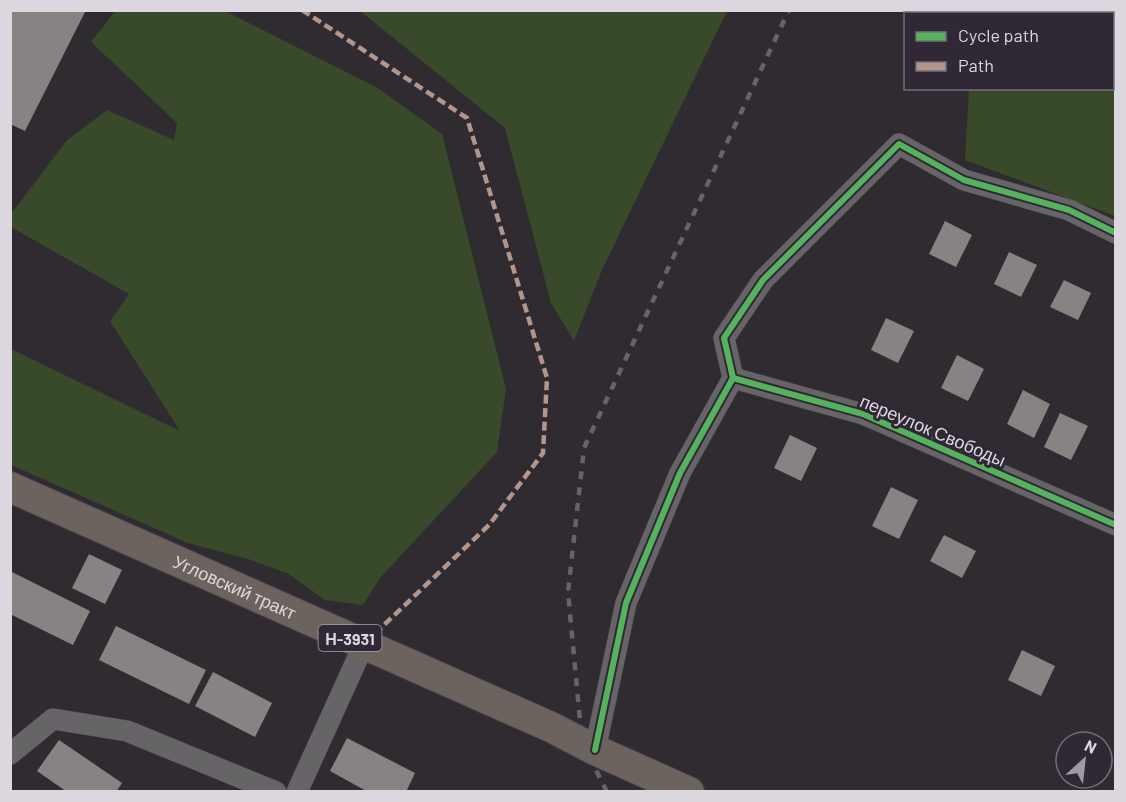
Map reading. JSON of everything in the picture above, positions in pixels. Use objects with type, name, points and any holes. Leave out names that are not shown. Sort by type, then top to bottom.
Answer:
[{"type":"highway","name":"Угловский тракт","points":[[10,487],[553,728],[595,750],[689,792]]},
{"type":"street","points":[[595,750],[626,603],[680,473],[733,378],[724,338],[763,280],[899,144],[964,180],[1069,210],[1116,232]]},
{"type":"street","name":"переулок Свободы","points":[[733,378],[863,414],[1116,525]]},
{"type":"street","points":[[297,792],[364,644]]},
{"type":"street","points":[[10,754],[53,719],[127,731],[276,792]]},
{"type":"green space","points":[[116,10],[225,11],[378,88],[442,134],[506,389],[497,452],[380,578],[363,605],[325,600],[289,574],[248,559],[188,543],[11,465],[11,349],[180,431],[110,321],[129,294],[11,227],[11,214],[67,140],[107,110],[174,140],[177,123],[91,42]]},
{"type":"green space","points":[[360,11],[727,11],[602,270],[574,341],[551,303],[505,128]]},
{"type":"green space","points":[[1115,11],[1115,216],[965,160],[969,90],[1114,90],[1114,12],[943,12]]},
{"type":"building","points":[[13,10],[86,10],[25,131],[10,124],[10,15]]},
{"type":"building","points":[[945,221],[972,235],[956,267],[929,254]]},
{"type":"building","points":[[1009,252],[1037,265],[1021,297],[994,284]]},
{"type":"building","points":[[1064,280],[1091,293],[1078,320],[1050,307]]},
{"type":"building","points":[[886,318],[914,331],[898,363],[871,350]]},
{"type":"building","points":[[957,355],[984,369],[968,401],[941,388]]},
{"type":"building","points":[[1023,390],[1050,404],[1034,438],[1007,424]]},
{"type":"building","points":[[1060,413],[1088,426],[1071,460],[1044,447]]},
{"type":"building","points":[[790,435],[817,448],[801,481],[774,468]]},
{"type":"building","points":[[891,487],[918,500],[899,539],[872,526]]},
{"type":"building","points":[[944,535],[976,551],[962,578],[930,561]]},
{"type":"building","points":[[89,554],[122,570],[105,604],[72,588]]},
{"type":"building","points":[[10,571],[90,611],[73,645],[10,614]]},
{"type":"building","points":[[116,626],[206,670],[189,704],[99,660]]},
{"type":"building","points":[[1022,650],[1055,666],[1041,696],[1008,680]]},
{"type":"building","points":[[213,672],[272,703],[255,737],[195,706]]},
{"type":"building","points":[[347,738],[415,773],[406,792],[368,792],[330,771]]},
{"type":"building","points":[[59,740],[122,783],[116,792],[67,792],[37,771]]},
{"type":"railway","points":[[607,792],[582,742],[568,592],[584,448],[789,10]]},
{"type":"marked path","points":[[302,10],[467,118],[547,378],[543,453],[489,525],[364,644]]},
{"type":"cycle path","points":[[595,750],[626,603],[680,473],[733,378],[724,338],[763,280],[899,144],[964,180],[1069,210],[1116,233]]},
{"type":"cycle path","points":[[733,378],[863,414],[1116,525]]}]
